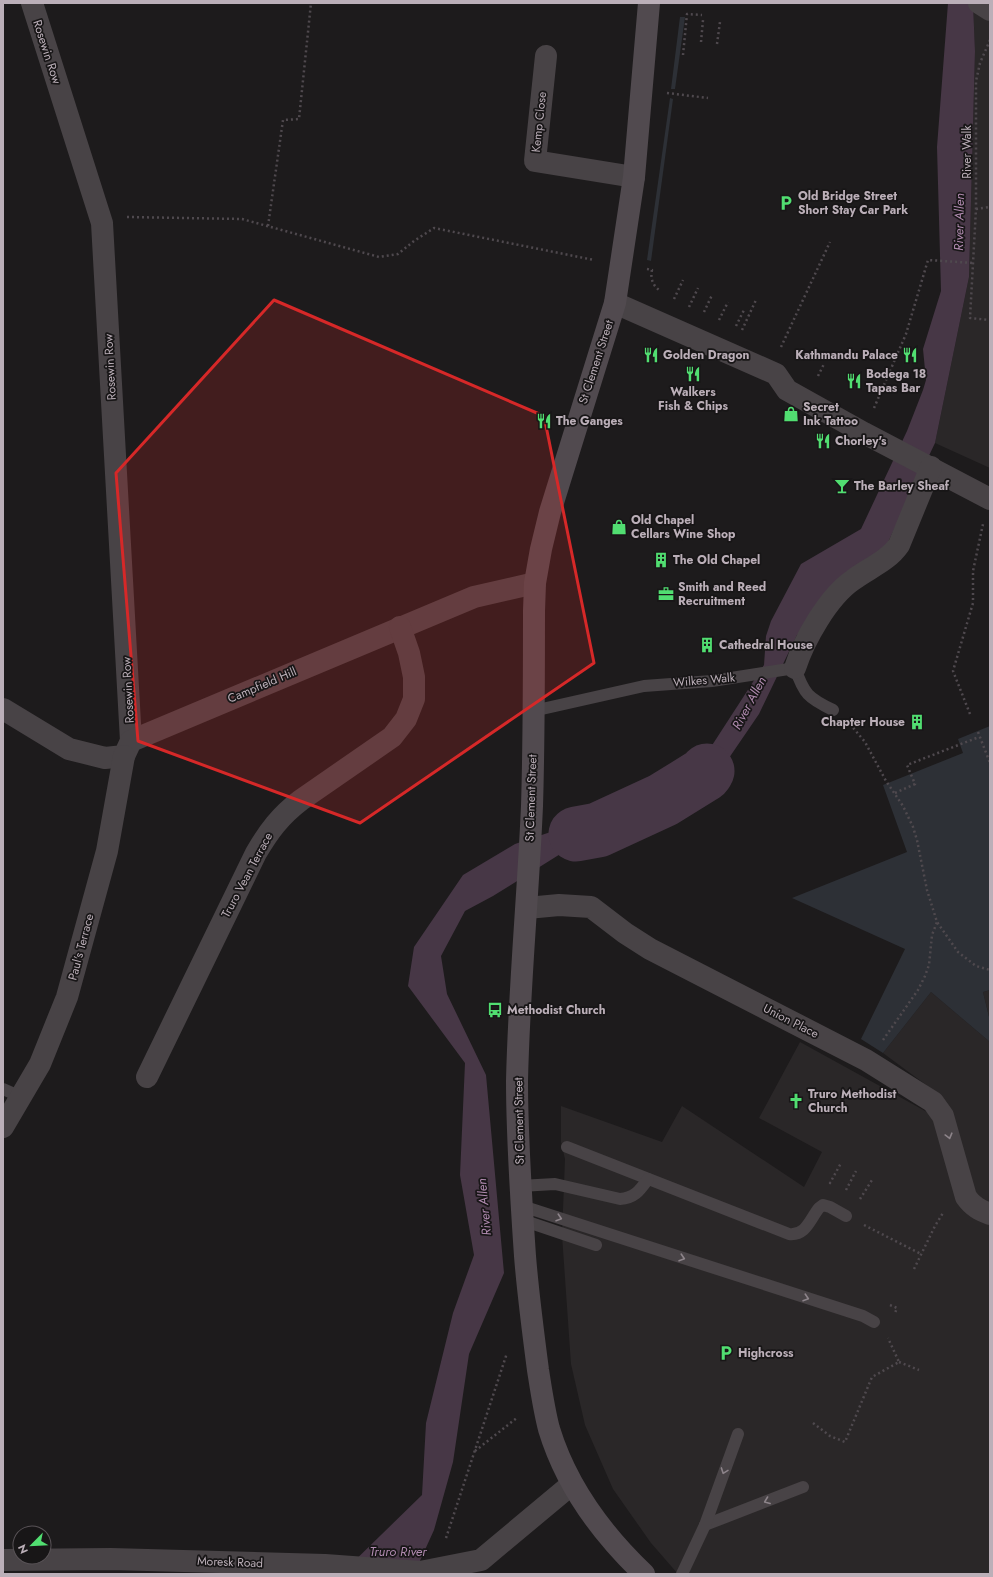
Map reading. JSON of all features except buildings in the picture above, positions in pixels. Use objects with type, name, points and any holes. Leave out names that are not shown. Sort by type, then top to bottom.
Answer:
[{"type":"main road","name":"St Clement Street","points":[[644,1574],[609,1536],[589,1510],[572,1484],[550,1429],[542,1397],[528,1299],[521,1204],[517,1082],[532,805],[534,611],[536,583],[541,549],[550,512],[615,303],[634,177],[649,3]]},
{"type":"street","name":"Rosewin Row","points":[[32,3],[102,223],[127,749]]},
{"type":"street","name":"Kemp Close","points":[[546,56],[535,161],[634,177]]},
{"type":"street","points":[[615,303],[776,374],[787,390],[864,433],[931,467],[989,499]]},
{"type":"street","points":[[791,669],[801,650],[833,599],[851,581],[887,558],[899,545],[931,467]]},
{"type":"street","name":"Campfield Hill","points":[[3,709],[69,749],[104,758],[400,627],[474,597],[536,583]]},
{"type":"street","name":"Truro Vean Terrace","points":[[146,1077],[256,853],[276,822],[287,810],[392,737],[406,719],[414,699],[414,677],[409,653],[400,627]]},
{"type":"street","name":"Paul's Terrace","points":[[3,1127],[12,1093],[40,1064],[67,997],[107,851],[127,749]]},
{"type":"street","name":"Union Place","points":[[527,908],[559,905],[592,908],[625,933],[650,949],[866,1060],[933,1102],[943,1116],[964,1192],[979,1209]]},
{"type":"street","name":"Moresk Road","points":[[3,1560],[111,1559],[324,1565],[431,1572],[481,1560],[572,1484]]},
{"type":"lane","name":"Wilkes Walk","points":[[533,711],[644,686],[712,681],[791,669]]},
{"type":"lane","points":[[791,669],[810,698],[833,710]]},
{"type":"lane","points":[[567,1147],[789,1234],[796,1235],[802,1232],[815,1213],[823,1205],[830,1207],[846,1216]]},
{"type":"lane","points":[[521,1204],[555,1184],[620,1199],[628,1199],[636,1195],[648,1179]]},
{"type":"lane","points":[[521,1204],[596,1245]]},
{"type":"lane","points":[[521,1204],[855,1314],[874,1322]]},
{"type":"lane","points":[[682,1574],[704,1525],[738,1434]]},
{"type":"lane","points":[[704,1525],[803,1487]]},
{"type":"path","points":[[268,226],[283,120],[299,119],[311,3]]},
{"type":"path","points":[[683,55],[687,14],[702,15]]},
{"type":"path","points":[[701,42],[703,20]]},
{"type":"path","points":[[717,44],[720,22]]},
{"type":"path","name":"River Walk","points":[[990,40],[980,62],[976,81],[976,209],[970,318],[990,320]]},
{"type":"path","points":[[664,92],[708,98]]},
{"type":"path","points":[[976,209],[990,207]]},
{"type":"path","points":[[100,216],[242,220],[379,257],[398,254],[434,228],[596,261]]},
{"type":"path","points":[[781,349],[830,242]]},
{"type":"path","points":[[864,433],[877,399],[906,334],[928,260],[973,264]]},
{"type":"path","points":[[643,268],[652,270],[651,277],[657,289],[663,292]]},
{"type":"path","points":[[669,296],[674,299],[683,280]]},
{"type":"path","points":[[689,307],[698,288]]},
{"type":"path","points":[[703,315],[712,295]]},
{"type":"path","points":[[741,333],[756,300]]},
{"type":"path","points":[[718,322],[728,302]]},
{"type":"path","points":[[734,330],[744,310]]},
{"type":"path","points":[[970,714],[953,671],[973,604],[973,571],[989,499]]},
{"type":"path","points":[[833,710],[844,717],[865,742],[886,781],[903,806],[918,840],[927,890],[937,922],[958,952],[976,966],[990,970]]},
{"type":"path","points":[[978,732],[990,763]]},
{"type":"path","points":[[895,793],[915,784],[907,765],[979,737]]},
{"type":"path","points":[[866,1060],[894,1026],[925,976],[929,965],[932,935],[937,922]]},
{"type":"path","points":[[835,1185],[830,1183],[841,1163]]},
{"type":"path","points":[[845,1191],[856,1171]]},
{"type":"path","points":[[855,1197],[861,1200],[872,1180]]},
{"type":"path","points":[[840,1188],[850,1194]]},
{"type":"path","points":[[914,1269],[935,1226],[947,1209],[957,1203],[979,1209]]},
{"type":"path","points":[[846,1216],[921,1254]]},
{"type":"path","points":[[885,1302],[897,1308],[894,1315]]},
{"type":"path","points":[[886,1335],[899,1362],[919,1370]]},
{"type":"path","points":[[431,1572],[474,1452],[508,1348]]},
{"type":"path","points":[[813,1423],[830,1436],[845,1442],[872,1377],[899,1362]]},
{"type":"path","points":[[474,1452],[542,1397]]},
{"type":"highlighted area","points":[[274,300],[544,416],[594,663],[360,823],[138,741],[116,473]]},
{"type":"shaded area","points":[[973,3],[990,3],[990,468],[935,443],[969,277],[975,51]]},
{"type":"shaded area","points":[[680,17],[685,17],[675,89],[671,89]]},
{"type":"shaded area","points":[[670,98],[673,99],[651,261],[647,260]]},
{"type":"shaded area","points":[[990,726],[990,990],[983,992],[990,1021],[990,1042],[931,992],[883,1053],[861,1039],[905,949],[792,898],[907,852],[883,785],[963,753],[958,739]]},
{"type":"shaded area","points":[[990,990],[990,1021],[983,992]]},
{"type":"shaded area","points":[[931,992],[990,1042],[990,1574],[678,1574],[651,1543],[613,1489],[585,1425],[571,1364],[562,1235],[565,1159],[561,1142],[561,1106],[662,1142],[682,1106],[804,1187],[822,1152],[759,1118],[800,1042],[927,1112],[937,1093],[883,1053]]},
{"type":"water","name":"Truro River","points":[[948,3],[973,3],[975,51],[969,277],[935,443],[882,555],[797,635],[759,714],[716,777],[669,808],[639,810],[605,826],[493,896],[465,911],[441,956],[447,994],[486,1075],[504,1273],[469,1354],[453,1462],[434,1530],[414,1574],[341,1574],[422,1495],[426,1423],[453,1313],[474,1255],[460,1175],[465,1063],[408,986],[414,947],[463,875],[515,844],[601,815],[649,796],[698,767],[764,665],[766,636],[771,621],[801,564],[861,529],[907,431],[923,390],[926,380],[923,349],[941,291],[937,147]]},
{"type":"waterway","name":"River Allen","points":[[576,834],[598,830],[663,800],[705,774],[707,771]]},
{"type":"place","name":"Old Bridge Street Short Stay Car Park","points":[[786,203]]},
{"type":"place","name":"Golden Dragon","points":[[651,355]]},
{"type":"place","name":"Kathmandu Palace","points":[[910,355]]},
{"type":"place","name":"Walkers Fish & Chips","points":[[693,374]]},
{"type":"place","name":"Bodega 18 Tapas Bar","points":[[854,381]]},
{"type":"place","name":"Secret Ink Tattoo","points":[[791,414]]},
{"type":"place","name":"The Ganges","points":[[544,421]]},
{"type":"place","name":"Chorley's","points":[[823,441]]},
{"type":"place","name":"The Barley Sheaf","points":[[842,486]]},
{"type":"place","name":"Old Chapel Cellars Wine Shop","points":[[619,527]]},
{"type":"place","name":"The Old Chapel","points":[[661,560]]},
{"type":"place","name":"Smith and Reed Recruitment","points":[[666,594]]},
{"type":"place","name":"Cathedral House","points":[[707,645]]},
{"type":"place","name":"Chapter House","points":[[917,722]]},
{"type":"place","name":"Methodist Church","points":[[495,1010]]},
{"type":"place","name":"Truro Methodist Church","points":[[796,1101]]},
{"type":"place","name":"Highcross","points":[[726,1353]]}]
